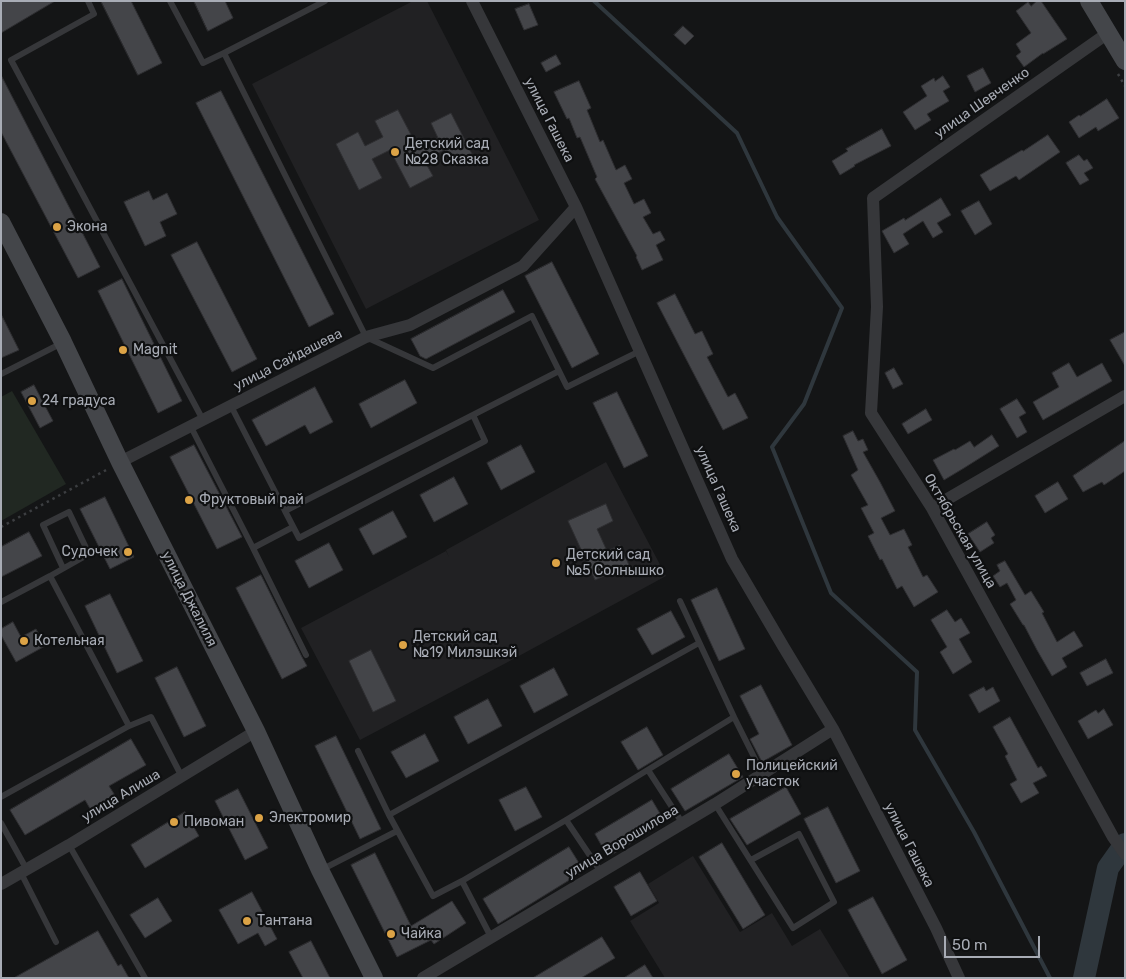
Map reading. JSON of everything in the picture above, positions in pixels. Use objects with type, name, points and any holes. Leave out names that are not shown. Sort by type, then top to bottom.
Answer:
[{"type":"main road","points":[[1089,1],[1118,46]]},
{"type":"main road","name":"улица Джалиля","points":[[1,222],[63,342],[120,462],[256,731],[320,870],[374,978]]},
{"type":"street","name":"улица Гашека","points":[[472,1],[576,206],[732,559],[833,729],[936,928],[959,978]]},
{"type":"street","name":"улица Шевченко","points":[[873,198],[1118,46]]},
{"type":"street","name":"Октябрьская улица","points":[[873,198],[877,307],[871,413],[932,508],[1113,837],[1125,854]]},
{"type":"street","name":"улица Сайдашева","points":[[120,462],[366,337],[410,325],[523,266],[576,206]]},
{"type":"street","points":[[932,508],[1125,396]]},
{"type":"street","name":"улица Ворошилова","points":[[423,978],[715,804],[833,729]]},
{"type":"street","name":"улица Алиша","points":[[1,884],[256,731]]},
{"type":"lane","points":[[88,1],[94,14],[10,60],[203,420]]},
{"type":"lane","points":[[170,1],[203,63],[325,1]]},
{"type":"lane","points":[[224,53],[366,337],[433,368],[532,316],[567,387],[640,350]]},
{"type":"lane","points":[[1,374],[63,342]]},
{"type":"lane","points":[[285,511],[559,371]]},
{"type":"lane","points":[[231,406],[299,538],[485,441],[472,415]]},
{"type":"lane","points":[[190,427],[306,655]]},
{"type":"lane","points":[[1,602],[50,576],[88,554],[69,512],[43,525],[63,568]]},
{"type":"lane","points":[[252,548],[293,526]]},
{"type":"lane","points":[[50,576],[130,726]]},
{"type":"lane","points":[[680,601],[762,775]]},
{"type":"lane","points":[[389,815],[699,643]]},
{"type":"lane","points":[[1,797],[130,726],[151,717],[182,777]]},
{"type":"lane","points":[[358,751],[389,815],[433,896],[566,820],[734,717]]},
{"type":"lane","points":[[648,770],[682,824]]},
{"type":"lane","points":[[715,804],[793,928],[834,902],[799,834],[751,860]]},
{"type":"lane","points":[[566,820],[601,872]]},
{"type":"lane","points":[[1,823],[56,942]]},
{"type":"lane","points":[[320,870],[398,831]]},
{"type":"lane","points":[[68,845],[145,978]]},
{"type":"lane","points":[[462,881],[491,937]]},
{"type":"path","points":[[1,527],[120,462]]},
{"type":"shaded area","name":"Детский сад №28 Сказка","points":[[413,1],[427,1],[539,220],[366,309],[252,84]]},
{"type":"shaded area","points":[[12,391],[66,484],[1,521],[1,397]]},
{"type":"shaded area","points":[[606,462],[666,576],[360,740],[301,628],[446,551],[449,557],[446,550]]},
{"type":"shaded area","points":[[693,856],[740,932],[772,913],[792,946],[820,929],[850,978],[665,978],[630,921],[659,903],[648,884]]},
{"type":"building","points":[[1,1],[55,1],[1,33]]},
{"type":"building","points":[[101,1],[131,1],[162,63],[138,75]]},
{"type":"building","points":[[194,1],[225,1],[233,18],[208,31]]},
{"type":"building","points":[[1037,1],[1041,1],[1067,39],[1024,67],[1016,56],[1021,52],[1016,44],[1031,33],[1016,11],[1028,2],[1031,6]]},
{"type":"building","points":[[529,4],[538,25],[524,30],[515,9]]},
{"type":"building","points":[[683,26],[694,36],[685,45],[674,35]]},
{"type":"building","points":[[556,55],[561,64],[546,72],[541,63]]},
{"type":"building","points":[[983,68],[991,83],[975,92],[967,76]]},
{"type":"building","points":[[1,75],[100,267],[78,278],[1,132]]},
{"type":"building","points":[[943,76],[950,87],[943,91],[949,101],[927,114],[931,120],[915,130],[903,112],[927,96],[921,86],[934,78],[935,81]]},
{"type":"building","points":[[579,81],[591,108],[587,110],[600,142],[603,140],[616,170],[625,165],[632,179],[624,183],[634,204],[644,199],[651,213],[643,217],[653,234],[660,231],[665,240],[656,245],[663,260],[642,270],[637,256],[595,179],[597,177],[580,137],[577,138],[569,118],[567,119],[554,92]]},
{"type":"building","points":[[221,91],[334,314],[309,327],[196,103]]},
{"type":"building","points":[[1107,99],[1119,118],[1098,131],[1096,127],[1079,138],[1069,122]]},
{"type":"building","points":[[398,110],[418,148],[438,138],[431,123],[451,113],[473,156],[453,166],[444,150],[424,160],[433,176],[410,188],[390,150],[372,159],[382,178],[359,190],[336,144],[358,132],[365,146],[383,137],[375,121]]},
{"type":"building","points":[[882,129],[891,146],[854,165],[840,175],[832,161],[848,151],[846,149]]},
{"type":"building","points":[[1048,135],[1060,152],[1019,180],[1016,176],[990,191],[980,175]]},
{"type":"building","points":[[1079,155],[1084,161],[1087,159],[1093,168],[1084,173],[1089,180],[1080,185],[1066,163]]},
{"type":"building","points":[[149,191],[153,200],[167,193],[177,214],[160,222],[166,236],[145,246],[124,202]]},
{"type":"building","points":[[941,198],[951,215],[937,223],[943,232],[933,238],[923,221],[903,234],[909,244],[894,253],[882,231],[904,218],[905,220]]},
{"type":"building","points":[[979,201],[992,224],[975,235],[961,211]]},
{"type":"building","points":[[197,242],[257,359],[232,372],[171,255]]},
{"type":"building","points":[[552,262],[599,354],[572,368],[525,276]]},
{"type":"building","points":[[122,279],[182,401],[158,413],[98,291]]},
{"type":"building","points":[[503,290],[515,312],[426,359],[420,356],[411,339]]},
{"type":"building","points":[[675,294],[695,334],[702,331],[713,354],[707,357],[728,397],[735,393],[748,418],[723,430],[657,303]]},
{"type":"building","points":[[1,314],[19,350],[1,358]]},
{"type":"building","points":[[1125,332],[1125,366],[1110,340]]},
{"type":"building","points":[[1069,363],[1077,377],[1102,363],[1112,381],[1043,420],[1033,402],[1059,387],[1052,373]]},
{"type":"building","points":[[894,368],[903,384],[893,389],[885,373]]},
{"type":"building","points":[[405,380],[417,403],[371,428],[359,404]]},
{"type":"building","points":[[34,385],[53,421],[40,428],[21,392]]},
{"type":"building","points":[[315,387],[333,422],[310,434],[305,425],[266,446],[252,420]]},
{"type":"building","points":[[617,392],[648,456],[624,468],[593,403]]},
{"type":"building","points":[[1017,399],[1026,413],[1019,417],[1027,432],[1017,438],[1000,409]]},
{"type":"building","points":[[926,409],[932,420],[908,434],[902,424]]},
{"type":"building","points":[[853,431],[858,441],[863,439],[868,450],[863,452],[895,511],[881,518],[890,535],[904,529],[912,545],[908,547],[923,577],[927,575],[938,592],[914,607],[902,586],[897,589],[868,536],[874,533],[861,508],[868,505],[851,475],[858,470],[843,436]]},
{"type":"building","points":[[992,435],[999,446],[944,480],[933,460],[970,441],[974,447]]},
{"type":"building","points":[[1125,441],[1125,471],[1104,485],[1102,482],[1083,492],[1073,476]]},
{"type":"building","points":[[194,445],[242,537],[217,549],[170,457]]},
{"type":"building","points":[[521,445],[535,472],[501,490],[487,463]]},
{"type":"building","points":[[454,477],[468,504],[434,522],[420,495]]},
{"type":"building","points":[[1058,482],[1068,499],[1045,513],[1035,496]]},
{"type":"building","points":[[105,497],[134,557],[110,569],[80,509]]},
{"type":"building","points":[[606,504],[613,521],[597,529],[607,551],[620,545],[629,565],[595,580],[568,521]]},
{"type":"building","points":[[393,511],[407,537],[373,555],[359,529]]},
{"type":"building","points":[[987,522],[995,535],[991,538],[994,543],[980,552],[968,534]]},
{"type":"building","points":[[29,532],[42,556],[1,577],[1,547]]},
{"type":"building","points":[[329,543],[343,570],[309,588],[295,561]]},
{"type":"building","points":[[1005,561],[1025,595],[1031,591],[1044,612],[1042,613],[1057,642],[1074,631],[1083,646],[1062,658],[1067,667],[1052,676],[1024,625],[1010,604],[1016,600],[1007,583],[1000,587],[993,576],[1000,571],[997,565]]},
{"type":"building","points":[[261,575],[307,666],[282,679],[236,588]]},
{"type":"building","points":[[717,588],[745,649],[719,661],[691,600]]},
{"type":"building","points":[[110,594],[143,661],[117,673],[85,606]]},
{"type":"building","points":[[947,610],[955,622],[961,618],[970,633],[959,639],[972,662],[953,674],[940,652],[947,647],[931,620]]},
{"type":"building","points":[[671,611],[685,637],[652,655],[637,629]]},
{"type":"building","name":"Котельная","points":[[13,622],[21,637],[36,629],[45,646],[16,662],[1,635],[1,629]]},
{"type":"building","points":[[371,650],[396,701],[373,712],[349,661]]},
{"type":"building","points":[[1106,659],[1113,673],[1087,686],[1080,673]]},
{"type":"building","points":[[177,667],[206,726],[184,737],[155,678]]},
{"type":"building","points":[[554,668],[568,695],[534,713],[520,686]]},
{"type":"building","points":[[761,685],[792,745],[762,762],[750,739],[759,734],[740,696]]},
{"type":"building","points":[[984,687],[986,691],[993,687],[1000,701],[979,713],[969,695]]},
{"type":"building","points":[[488,699],[502,726],[468,744],[454,717]]},
{"type":"building","points":[[1104,709],[1113,725],[1088,739],[1078,721],[1096,710],[1098,713]]},
{"type":"building","points":[[1010,717],[1038,768],[1041,766],[1047,776],[1033,783],[1039,793],[1021,803],[1010,784],[1017,780],[1005,756],[1008,754],[993,727]]},
{"type":"building","points":[[647,727],[663,755],[638,770],[621,742]]},
{"type":"building","points":[[425,734],[439,761],[406,778],[391,752]]},
{"type":"building","points":[[336,736],[381,829],[360,839],[315,746]]},
{"type":"building","points":[[131,739],[146,765],[109,786],[116,797],[92,812],[85,800],[25,835],[10,810]]},
{"type":"building","points":[[729,754],[743,777],[685,811],[671,789]]},
{"type":"building","points":[[526,787],[542,817],[515,831],[499,800]]},
{"type":"building","points":[[786,787],[801,814],[747,845],[730,819]]},
{"type":"building","points":[[238,789],[268,848],[245,860],[215,801]]},
{"type":"building","points":[[652,800],[665,822],[608,857],[595,834]]},
{"type":"building","points":[[828,807],[860,871],[836,883],[804,819]]},
{"type":"building","points":[[185,812],[199,836],[145,868],[131,845]]},
{"type":"building","points":[[722,843],[765,915],[743,929],[699,857]]},
{"type":"building","points":[[569,847],[584,871],[498,924],[483,899]]},
{"type":"building","points":[[375,853],[411,926],[452,901],[466,923],[434,944],[431,940],[397,957],[351,865]]},
{"type":"building","points":[[640,872],[657,901],[631,916],[614,887]]},
{"type":"building","name":"Тантана","points":[[252,892],[277,939],[265,946],[258,933],[238,944],[219,910]]},
{"type":"building","points":[[873,897],[907,960],[882,974],[848,910]]},
{"type":"building","points":[[158,898],[172,921],[145,938],[130,915]]},
{"type":"building","points":[[98,931],[118,966],[121,964],[129,978],[14,978]]},
{"type":"building","points":[[602,937],[615,958],[581,978],[533,978]]},
{"type":"building","points":[[311,941],[330,978],[303,978],[289,952]]},
{"type":"building","points":[[645,965],[653,978],[624,978]]},
{"type":"waterway","points":[[594,1],[737,133],[777,217],[842,308],[804,404],[772,447],[831,593],[917,672],[915,730],[974,832],[1050,978]]},
{"type":"waterway","points":[[1084,978],[1108,868],[1125,844]]},
{"type":"place","name":"Детский сад №28 Сказка","points":[[395,152]]},
{"type":"place","name":"Экона","points":[[57,227]]},
{"type":"place","name":"Magnit","points":[[123,350]]},
{"type":"place","name":"24 градуса","points":[[32,401]]},
{"type":"place","name":"Фруктовый рай","points":[[189,500]]},
{"type":"place","name":"Судочек","points":[[128,552]]},
{"type":"place","name":"Детский сад №5 Солнышко","points":[[556,563]]},
{"type":"place","name":"Котельная","points":[[24,641]]},
{"type":"place","name":"Детский сад №19 Милэшкэй","points":[[403,645]]},
{"type":"place","name":"Полицейский участок","points":[[736,774]]},
{"type":"place","name":"Электромир","points":[[259,818]]},
{"type":"place","name":"Пивоман","points":[[174,822]]},
{"type":"place","name":"Тантана","points":[[247,921]]},
{"type":"place","name":"Чайка","points":[[391,934]]}]
